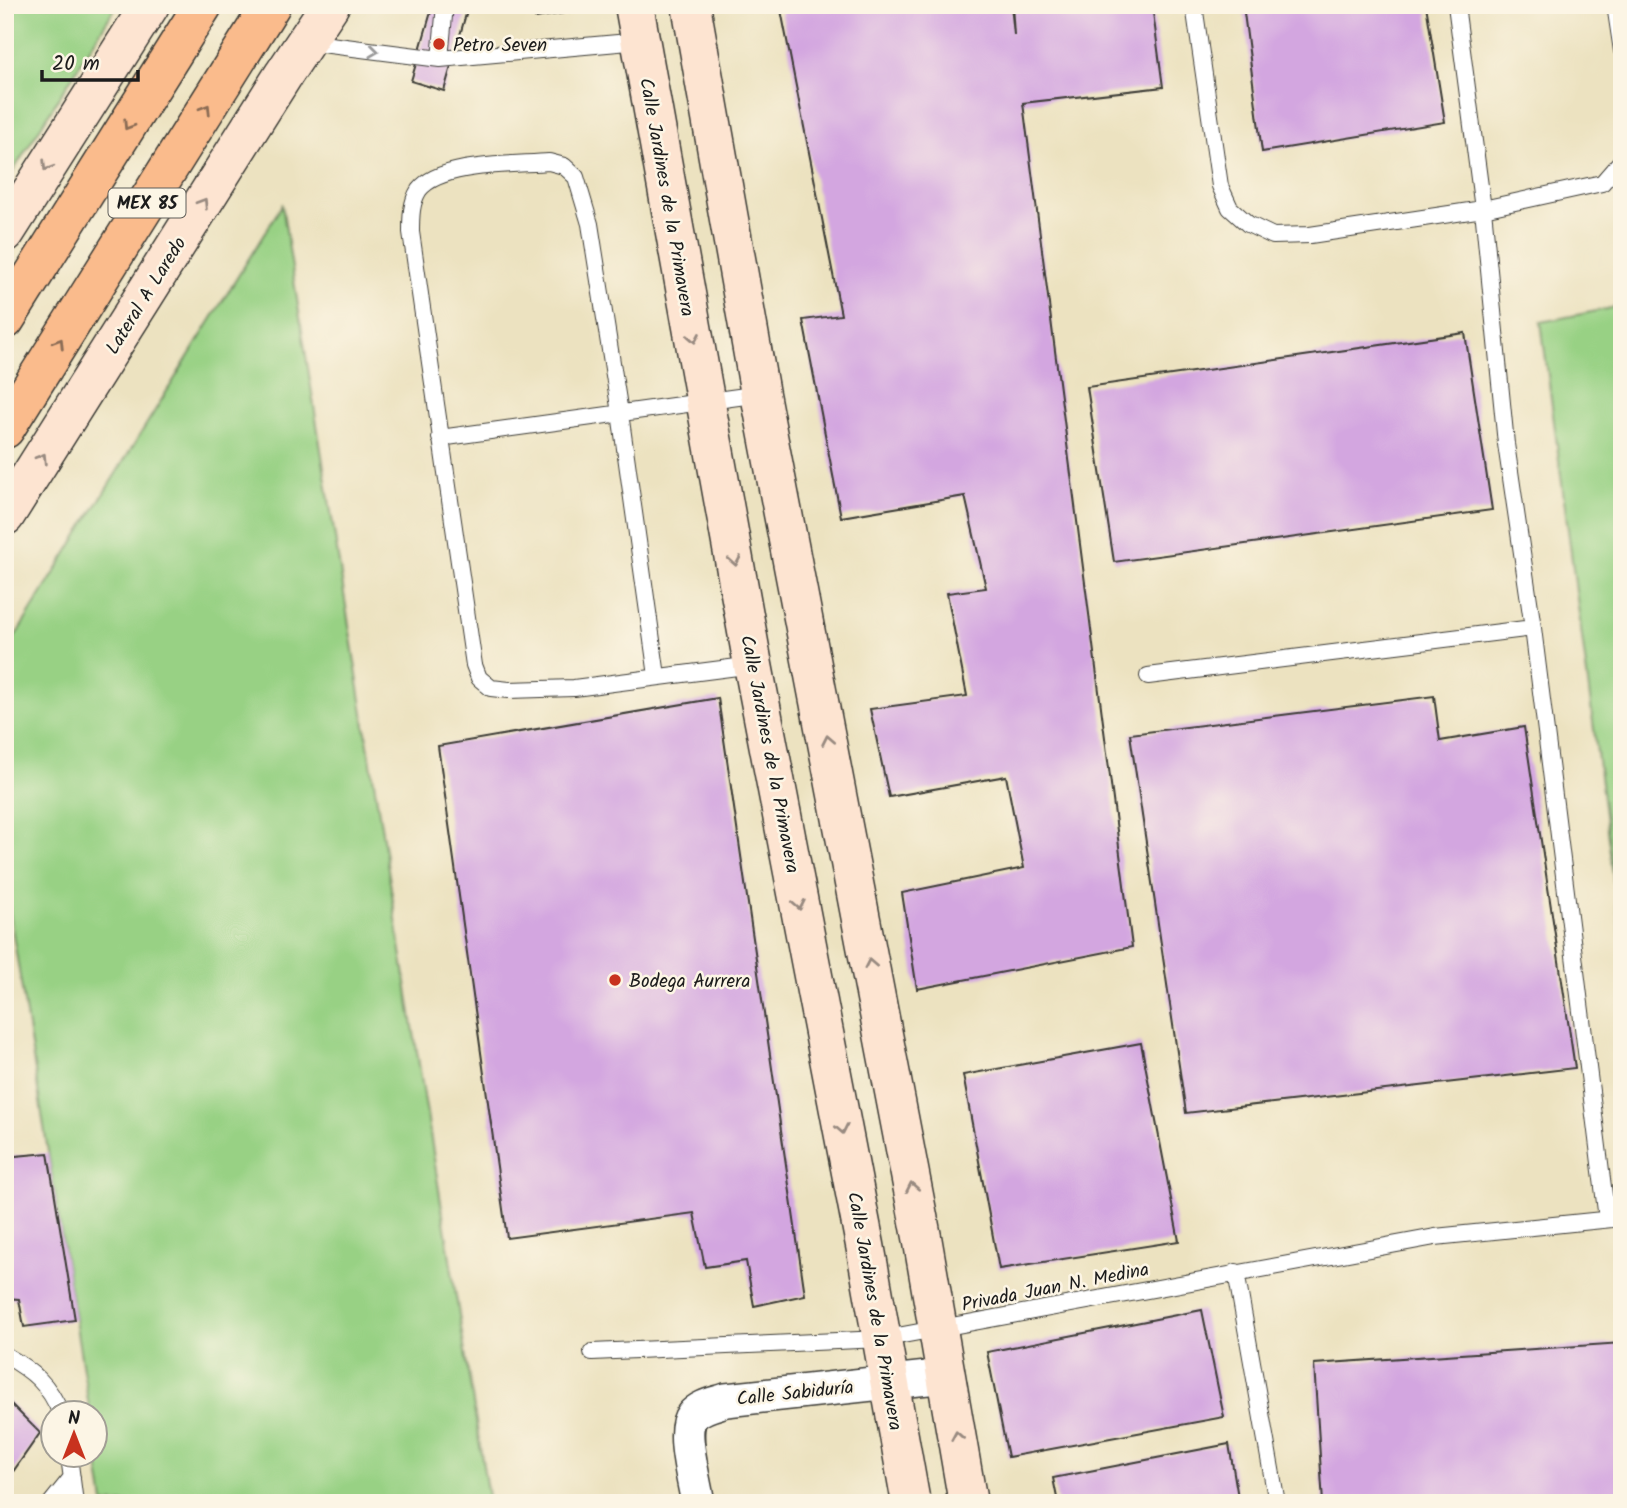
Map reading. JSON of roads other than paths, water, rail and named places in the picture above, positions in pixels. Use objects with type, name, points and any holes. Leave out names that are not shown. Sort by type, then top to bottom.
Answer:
[{"type":"highway","name":"MEX 85","points":[[5,320],[203,5]]},
{"type":"highway","name":"MEX 85","points":[[14,415],[271,5]]},
{"type":"street","points":[[5,233],[150,5]]},
{"type":"street","name":"Lateral A Laredo","points":[[5,516],[330,5]]},
{"type":"street","points":[[691,5],[760,394],[922,1237],[968,1503]]},
{"type":"street","name":"Calle Jardines de la Primavera","points":[[637,23],[911,1503]]},
{"type":"street","points":[[865,1245],[922,1237]]},
{"type":"street","name":"Calle Sabiduría","points":[[698,1503],[687,1431],[690,1418],[702,1407],[726,1400],[946,1376]]},
{"type":"lane","points":[[440,59],[445,5]]},
{"type":"lane","points":[[1194,5],[1220,186],[1230,208],[1248,224],[1273,236],[1310,235],[1483,209],[1602,183],[1622,160]]},
{"type":"lane","points":[[1456,5],[1483,209],[1506,444],[1614,1219]]},
{"type":"lane","points":[[1615,5],[1622,51]]},
{"type":"lane","points":[[306,42],[440,59],[637,23]]},
{"type":"lane","points":[[657,676],[590,224],[576,177],[564,166],[550,162],[453,171],[433,177],[419,191],[412,207],[411,232],[474,665],[479,678],[491,688],[509,690],[574,688],[754,665]]},
{"type":"lane","points":[[440,438],[760,394]]},
{"type":"lane","points":[[1148,676],[1532,628]]},
{"type":"lane","name":"Privada Juan N. Medina","points":[[592,1352],[881,1339],[1435,1237],[1614,1219]]},
{"type":"lane","points":[[1236,1272],[1277,1503]]},
{"type":"lane","points":[[5,1355],[40,1377],[56,1400]]},
{"type":"lane","points":[[71,1470],[75,1503]]},
{"type":"lane","points":[[51,1503],[72,1477]]},
{"type":"place","name":"Petro Seven","points":[[439,44]]},
{"type":"place","name":"Bodega Aurrera","points":[[615,980]]}]
